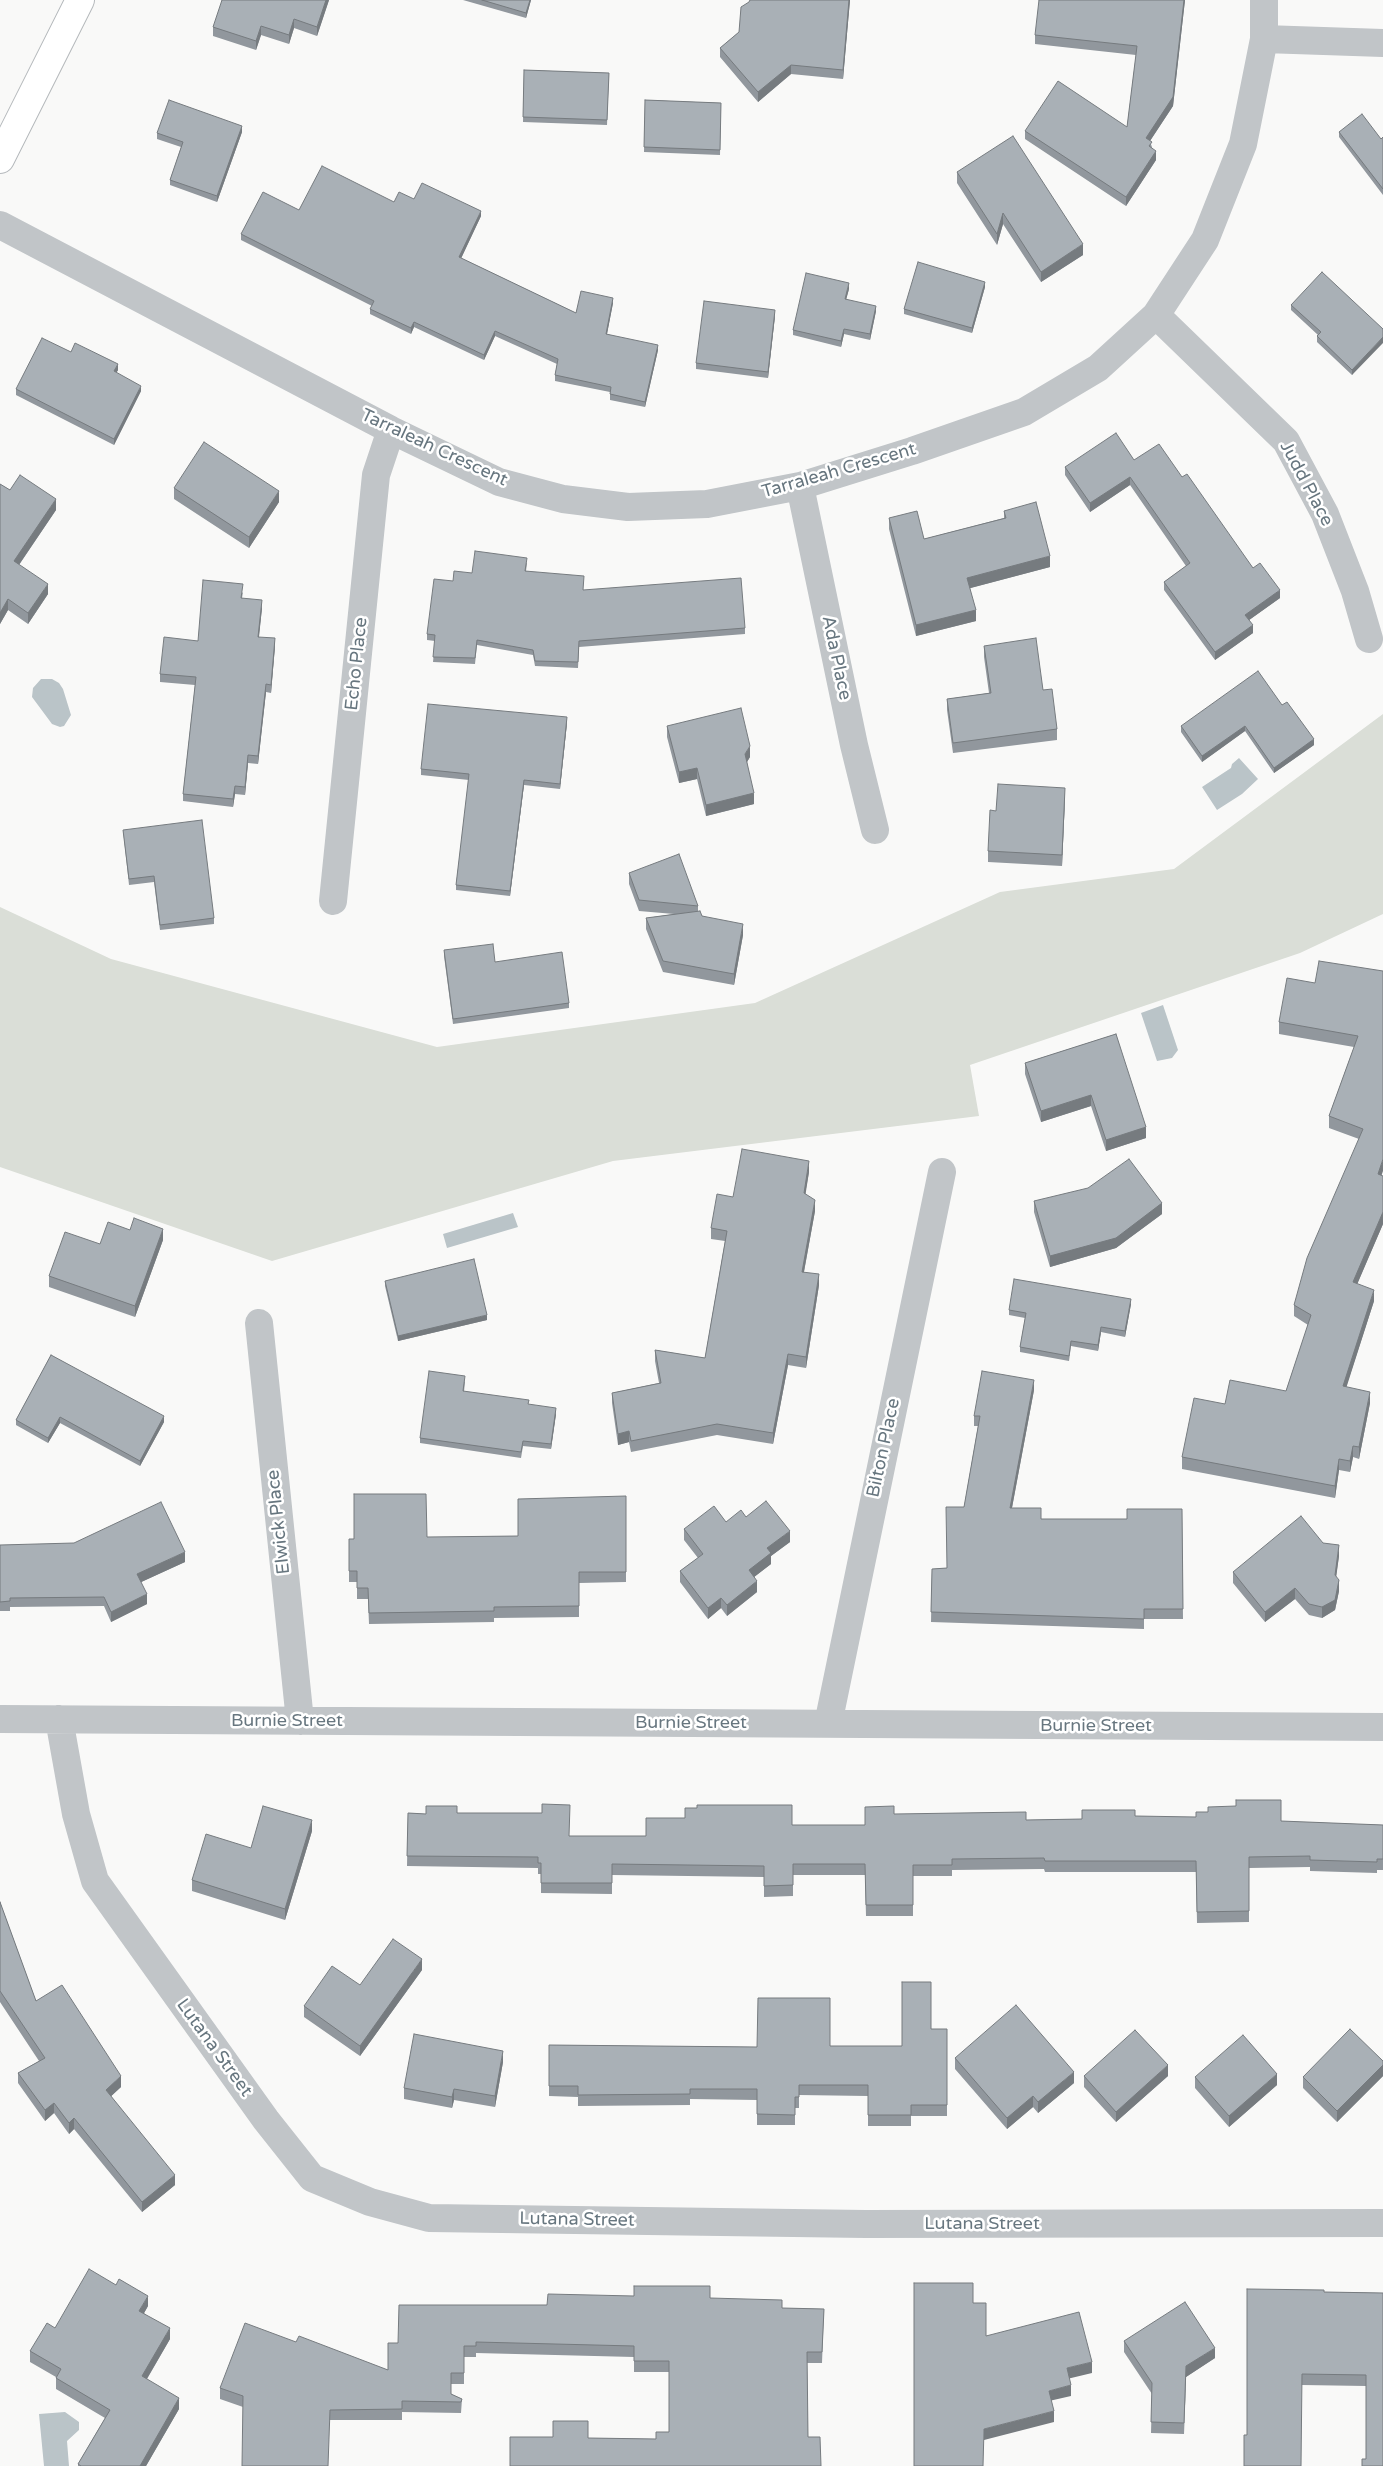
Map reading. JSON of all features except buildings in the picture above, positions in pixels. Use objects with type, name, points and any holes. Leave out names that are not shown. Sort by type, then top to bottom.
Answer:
[{"type":"main road","points":[[0,160],[80,0]]},
{"type":"street","name":"Tarraleah Crescent","points":[[0,225],[391,430],[499,482],[563,498],[628,507],[707,504],[800,486],[912,451],[1024,412],[1098,368],[1156,315],[1205,240],[1243,144],[1264,39],[1264,0]]},
{"type":"street","points":[[1264,39],[1383,43]]},
{"type":"street","name":"Judd Place","points":[[1156,315],[1286,441],[1325,514],[1355,591],[1369,639]]},
{"type":"street","name":"Echo Place","points":[[333,901],[376,475],[391,430]]},
{"type":"street","name":"Ada Place","points":[[800,486],[854,745],[875,830]]},
{"type":"street","name":"Bilton Place","points":[[828,1724],[942,1172]]},
{"type":"street","name":"Elwick Place","points":[[259,1323],[300,1721]]},
{"type":"street","name":"Burnie Street","points":[[0,1719],[1383,1727]]},
{"type":"street","name":"Lutana Street","points":[[59,1719],[76,1814],[94,1882],[266,2120],[312,2178],[370,2202],[429,2218],[866,2224],[1383,2223]]},
{"type":"shaded area","points":[[41,679],[52,679],[59,683],[63,689],[71,715],[64,726],[60,727],[52,724],[32,697],[33,688]]},
{"type":"shaded area","points":[[1383,714],[1383,914],[1300,953],[970,1065],[979,1116],[613,1161],[272,1261],[0,1167],[0,907],[111,959],[437,1047],[755,1003],[1000,892],[1174,869]]},
{"type":"shaded area","points":[[1239,758],[1258,779],[1242,794],[1217,810],[1202,787],[1231,768],[1232,764]]},
{"type":"shaded area","points":[[1163,1005],[1178,1050],[1172,1058],[1157,1061],[1141,1013]]},
{"type":"shaded area","points":[[513,1213],[518,1227],[447,1248],[443,1234]]},
{"type":"shaded area","points":[[65,2412],[79,2422],[79,2430],[67,2441],[69,2466],[44,2466],[39,2414]]}]
